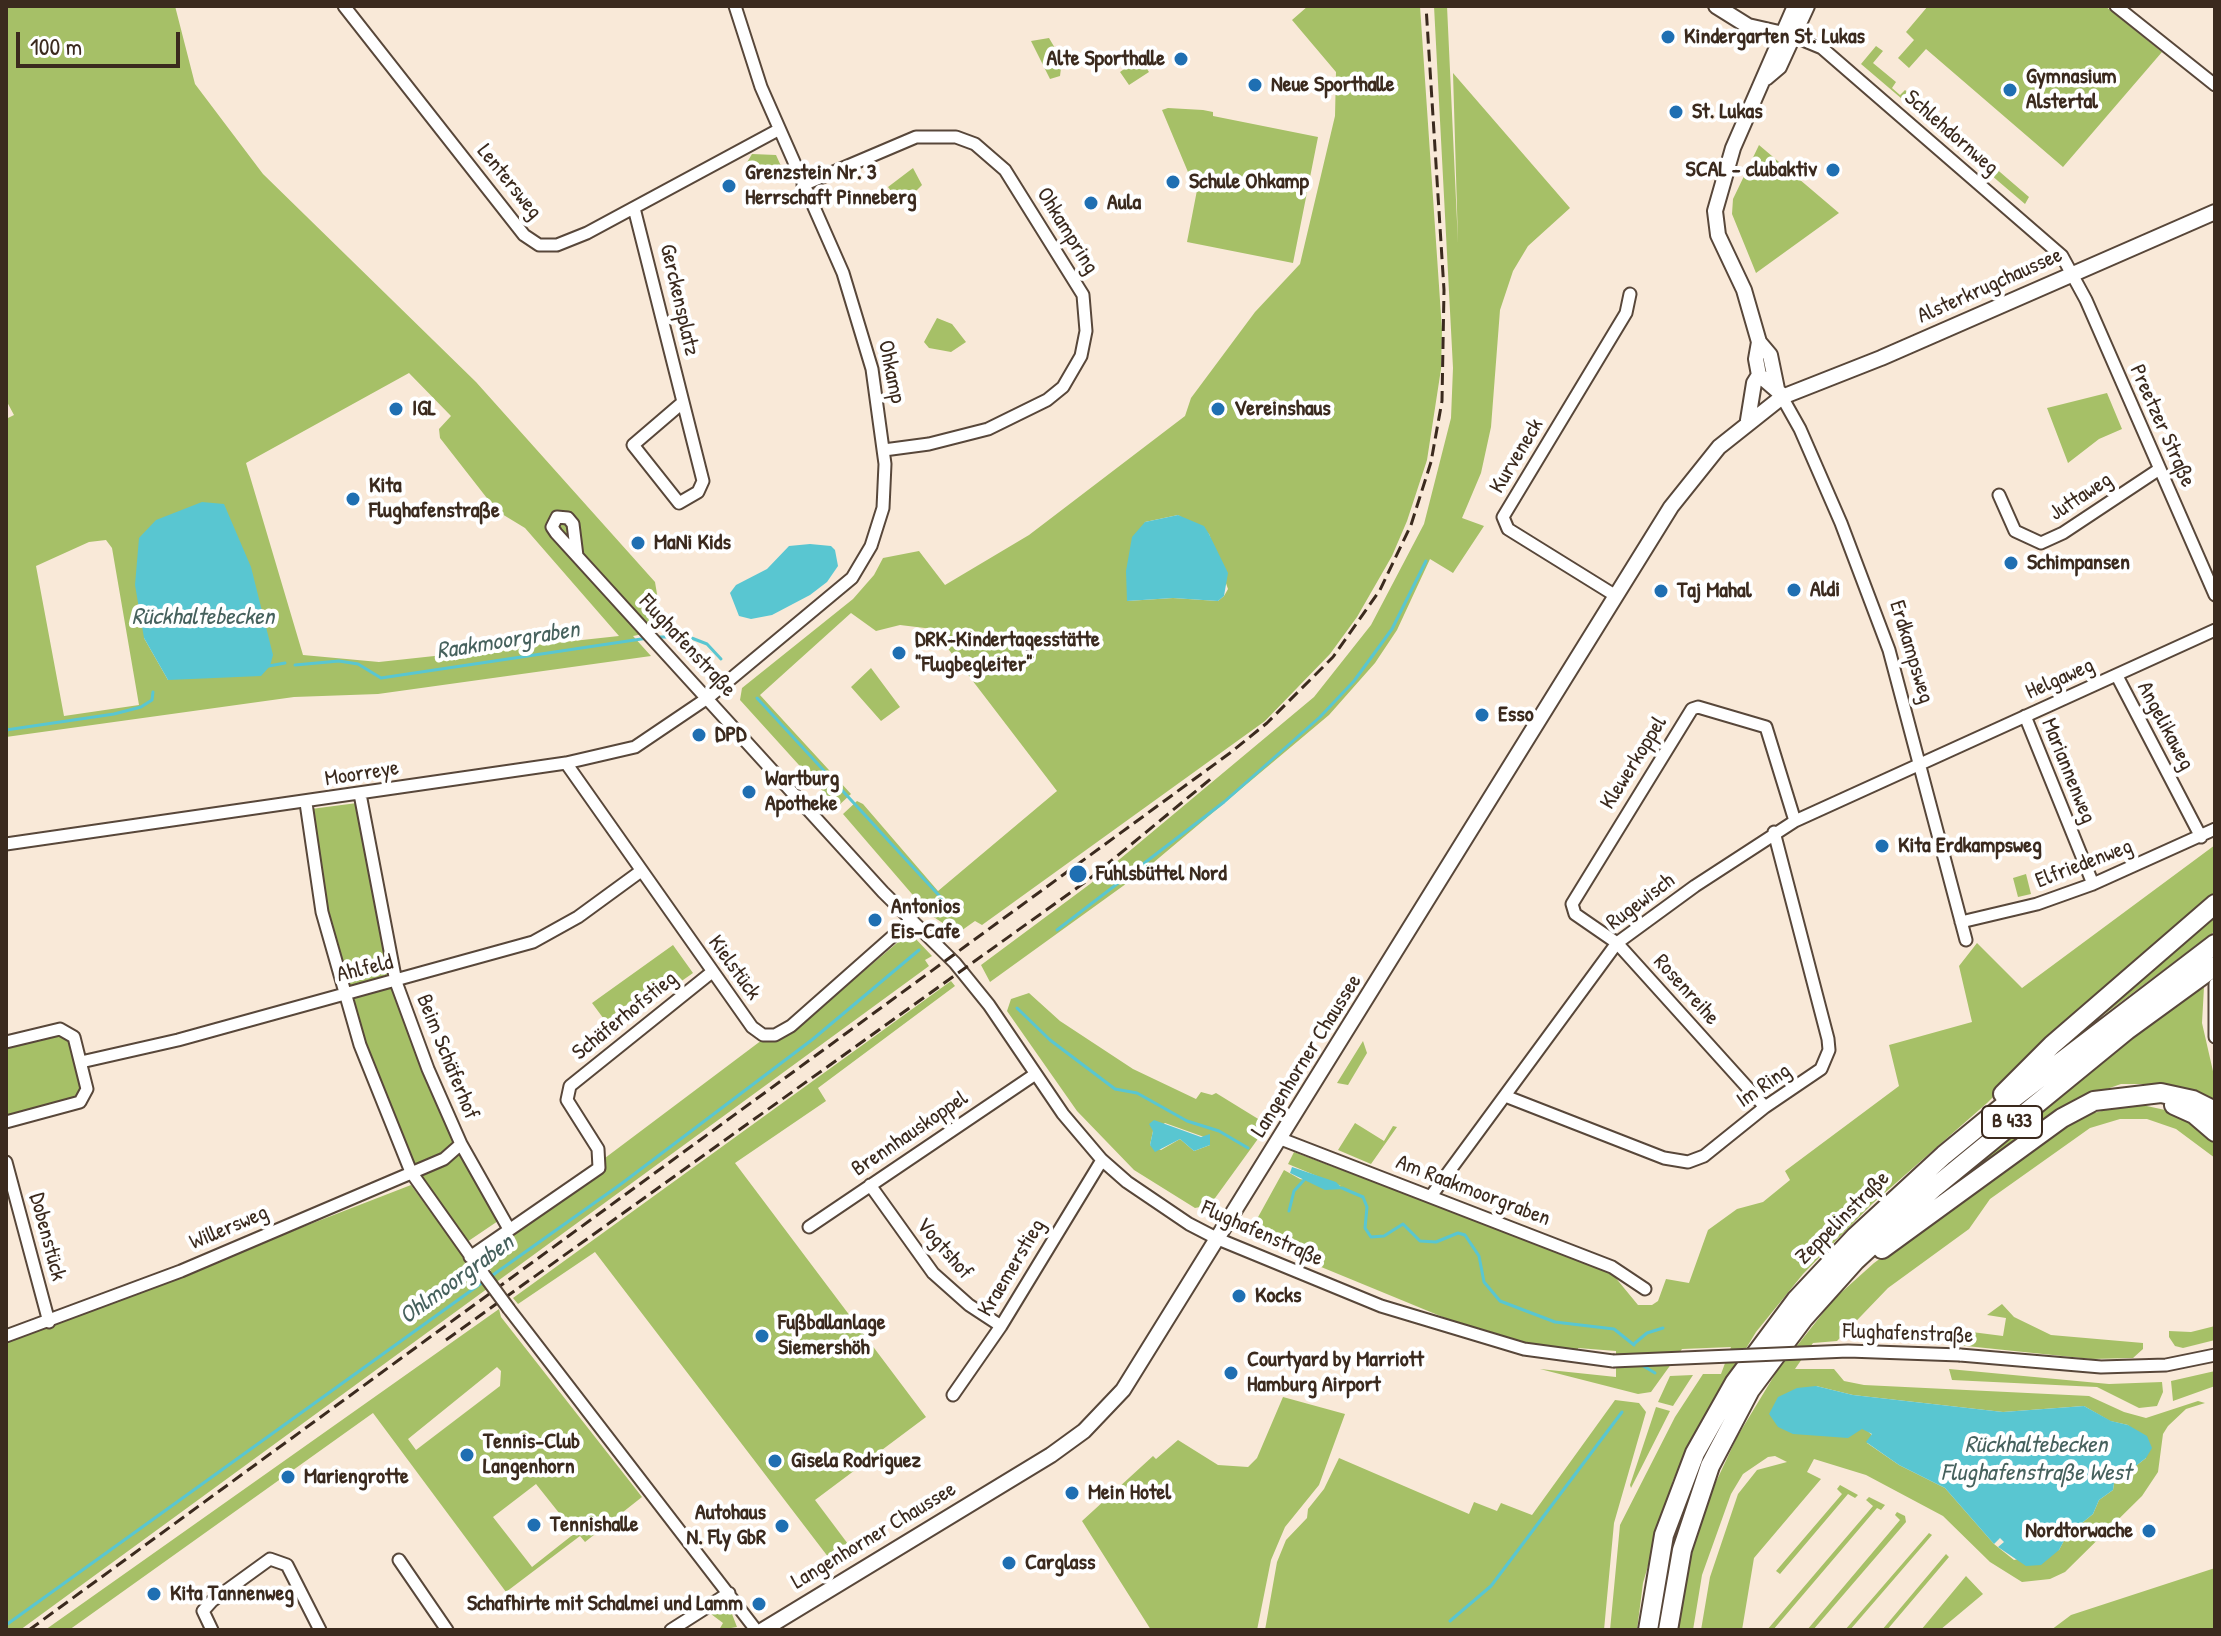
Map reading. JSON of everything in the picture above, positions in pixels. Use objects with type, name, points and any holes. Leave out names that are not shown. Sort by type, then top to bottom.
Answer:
[{"type":"highway","points":[[1983,1123],[2008,1088],[2052,1045],[2215,904]]},
{"type":"highway","name":"Zeppelinstraße","points":[[1648,1630],[1664,1535],[1680,1488],[1704,1435],[1749,1362],[1836,1256],[1983,1123],[2215,944]]},
{"type":"highway","name":"Zeppelinstraße","points":[[1668,1630],[1682,1550],[1710,1466],[1756,1381],[1823,1295],[1935,1187],[2127,1030],[2215,966]]},
{"type":"highway","points":[[1823,1295],[2062,1118],[2094,1101],[2137,1095],[2179,1095],[2215,1111]]},
{"type":"highway","points":[[2137,1095],[2183,1108],[2215,1132]]},
{"type":"main road","points":[[1716,6],[1742,24],[1786,35]]},
{"type":"main road","name":"Erdkampsweg","points":[[1780,393],[1770,355],[1759,342],[1744,290],[1718,235],[1715,211],[1733,148],[1766,78],[1779,67],[1795,6]]},
{"type":"main road","name":"Erdkampsweg","points":[[1786,35],[1807,6]]},
{"type":"main road","name":"Alsterkrugchaussee","points":[[1780,393],[1867,364],[2215,212]]},
{"type":"main road","name":"Erdkampsweg","points":[[1759,342],[1756,359],[1759,375],[1780,393]]},
{"type":"main road","name":"Erdkampsweg","points":[[1748,420],[1754,383],[1759,375]]},
{"type":"main road","name":"Langenhorner Chaussee","points":[[763,1630],[1051,1455],[1084,1431],[1134,1376],[1693,476],[1748,420],[1780,393]]},
{"type":"street","name":"Lentersweg","points":[[344,6],[531,241],[557,245],[634,208],[778,130]]},
{"type":"street","name":"Ohkamp","points":[[709,697],[839,591],[861,566],[883,508],[884,450],[875,385],[862,330],[843,273],[778,130],[752,63],[735,6]]},
{"type":"street","points":[[2116,6],[2215,85]]},
{"type":"street","name":"Schlehdornweg","points":[[1786,35],[1822,48],[2056,250],[2073,274]]},
{"type":"street","name":"Ohkampring","points":[[803,185],[916,137],[956,137],[975,144],[1005,170],[1083,295],[1086,331],[1081,356],[1063,387],[1047,400],[1009,422],[978,432],[884,450]]},
{"type":"street","name":"Gerckensplatz","points":[[634,208],[703,485],[679,503],[633,445],[682,403]]},
{"type":"street","name":"Preetzer Straße","points":[[2073,274],[2215,595]]},
{"type":"street","name":"Kurveneck","points":[[1616,596],[1508,529],[1503,517],[1626,313],[1630,294]]},
{"type":"street","name":"Erdkampsweg","points":[[1780,393],[1806,442],[1869,592],[1889,650],[1966,940]]},
{"type":"street","name":"Juttaweg","points":[[1999,495],[2008,522],[2015,531],[2041,543],[2063,533],[2158,470]]},
{"type":"street","name":"Flughafenstraße","points":[[577,556],[971,982],[1034,1075],[1102,1160],[1150,1198],[1218,1239],[1334,1287],[1447,1328],[1537,1352],[1613,1361],[1848,1351],[1960,1355],[2101,1367],[2174,1364],[2215,1355]]},
{"type":"street","name":"Helgaweg","points":[[1920,763],[2215,630]]},
{"type":"street","name":"Angelikaweg","points":[[2117,676],[2201,837]]},
{"type":"street","name":"Moorreye","points":[[6,844],[566,763],[635,747],[709,697]]},
{"type":"street","name":"Klewerkoppel","points":[[1572,908],[1573,900],[1692,709],[1698,707],[1766,727],[1795,821]]},
{"type":"street","name":"Mariannenweg","points":[[2025,716],[2093,884]]},
{"type":"street","name":"Kielstück","points":[[566,763],[712,972],[752,1027],[763,1035],[775,1035],[791,1026],[911,920]]},
{"type":"street","name":"Rugewisch","points":[[1431,1196],[1617,943],[1774,832],[1920,763]]},
{"type":"street","name":"Beim Schäferhof","points":[[360,794],[396,982],[428,1069],[461,1144],[509,1229]]},
{"type":"street","points":[[306,803],[322,912],[344,994],[360,1045],[411,1172],[509,1309],[756,1630]]},
{"type":"street","name":"Elfriedenweg","points":[[1961,922],[2037,904],[2093,884],[2215,829]]},
{"type":"street","name":"Im Ring","points":[[1505,1096],[1681,1162],[1704,1156],[1765,1107],[1821,1069],[1829,1050],[1774,832]]},
{"type":"street","name":"Ahlfeld","points":[[81,1062],[178,1040],[533,942],[578,917],[641,871]]},
{"type":"street","name":"Rosenreihe","points":[[1572,908],[1579,917],[1617,943],[1765,1107]]},
{"type":"street","name":"Schäferhofstieg","points":[[509,1229],[599,1168],[598,1149],[567,1100],[570,1086],[712,972]]},
{"type":"street","points":[[2215,984],[2212,1016],[2215,1037]]},
{"type":"street","points":[[6,1042],[60,1029],[74,1037],[87,1089],[80,1102],[6,1122]]},
{"type":"street","name":"Brennhauskoppel","points":[[809,1227],[1034,1075]]},
{"type":"street","name":"Am Raakmoorgraben","points":[[1281,1139],[1612,1267],[1645,1289]]},
{"type":"street","name":"Willersweg","points":[[6,1336],[181,1271],[444,1159],[461,1144]]},
{"type":"street","name":"Kraemerstieg","points":[[953,1395],[1001,1326],[1102,1160]]},
{"type":"street","name":"Dobenstück","points":[[6,1162],[49,1322]]},
{"type":"street","name":"Vogtshof","points":[[870,1185],[933,1273],[969,1305],[1001,1326]]},
{"type":"street","points":[[470,1257],[509,1229]]},
{"type":"street","points":[[212,1630],[203,1611],[270,1559],[287,1565],[320,1630]]},
{"type":"street","points":[[399,1560],[447,1630]]},
{"type":"street","points":[[671,1630],[729,1593]]},
{"type":"green space","points":[[6,6],[175,6],[195,84],[263,174],[476,382],[655,582],[663,630],[633,636],[651,656],[378,694],[294,697],[6,737],[6,419],[14,415],[6,400]],"holes":[[[409,373],[451,416],[439,429],[440,438],[497,511],[525,528],[619,636],[379,662],[303,655],[246,463]],[[223,504],[232,525],[168,680],[144,638]],[[106,540],[112,548],[139,705],[64,716],[36,566],[89,542]]]},
{"type":"green space","points":[[1308,6],[1420,6],[1442,330],[1441,369],[1427,460],[1407,521],[1392,556],[1357,617],[1330,654],[1265,721],[982,925],[975,921],[958,933],[929,914],[932,910],[922,898],[918,901],[843,814],[857,801],[863,804],[938,891],[1057,791],[933,629],[900,625],[876,631],[851,613],[760,695],[851,794],[837,807],[740,700],[742,688],[853,599],[874,575],[883,558],[919,551],[945,585],[1029,535],[1185,416],[1191,398],[1255,312],[1300,264],[1335,116],[1336,72],[1292,20]],"holes":[[[1178,515],[1209,534],[1228,589],[1218,601],[1173,598],[1127,601],[1145,522]]]},
{"type":"green space","points":[[1434,6],[1447,6],[1458,243],[1453,73],[1570,208],[1528,246],[1513,271],[1500,310],[1491,427],[1481,473],[1462,518],[1484,526],[1453,573],[1430,559],[1397,630],[1375,663],[1329,715],[1141,873],[990,982],[981,965],[1090,884],[1314,697],[1371,625],[1424,524],[1451,418],[1453,368]]},
{"type":"green space","name":"Gymnasium Alstertal","points":[[1928,6],[2105,6],[2162,52],[2063,167],[1926,49],[1909,68],[1898,58],[1914,40],[1906,32]]},
{"type":"green space","points":[[1049,38],[1062,60],[1060,76],[1050,79],[1031,41]]},
{"type":"green space","points":[[1876,46],[1883,51],[1873,63],[1896,82],[1892,88],[1900,95],[1905,90],[1928,109],[1922,116],[1861,64]]},
{"type":"green space","points":[[1140,58],[1149,72],[1129,85],[1120,72]]},
{"type":"green space","points":[[1162,110],[1203,110],[1213,112],[1213,116],[1318,137],[1293,263],[1187,242],[1198,185],[1193,184]]},
{"type":"green space","points":[[1957,135],[2029,197],[2025,204],[1950,140]]},
{"type":"green space","points":[[1759,145],[1839,213],[1756,273],[1732,214],[1733,199]]},
{"type":"green space","points":[[752,154],[776,155],[781,166],[746,164]]},
{"type":"green space","points":[[913,168],[922,185],[902,205],[888,187]]},
{"type":"green space","points":[[937,318],[952,324],[966,342],[951,352],[929,348],[924,342]]},
{"type":"green space","points":[[2107,393],[2122,429],[2099,439],[2068,463],[2047,408]]},
{"type":"green space","points":[[871,668],[900,707],[881,721],[851,687]]},
{"type":"green space","points":[[357,803],[377,916],[397,996],[453,1139],[498,1221],[467,1242],[412,1162],[364,1044],[344,978],[325,901],[311,809]]},
{"type":"green space","points":[[2215,845],[2215,898],[2059,1032],[1987,1103],[1872,1204],[1803,1274],[1756,1332],[1699,1426],[1673,1480],[1643,1583],[1637,1630],[1610,1630],[1620,1525],[1675,1417],[1703,1374],[1721,1374],[1731,1347],[1682,1349],[1651,1392],[1638,1394],[1540,1369],[1616,1377],[1616,1351],[1578,1348],[1578,1352],[1525,1344],[1467,1327],[1309,1262],[1309,1259],[1264,1238],[1257,1219],[1284,1170],[1300,1179],[1341,1186],[1288,1164],[1294,1152],[1610,1271],[1638,1305],[1652,1305],[1658,1301],[1666,1279],[1689,1283],[1708,1230],[1737,1209],[1763,1202],[1790,1180],[1785,1171],[1899,1086],[1889,1045],[1972,1022],[1959,966],[1977,943],[2022,988]]},
{"type":"green space","points":[[2026,874],[2031,894],[2018,897],[2013,878]]},
{"type":"green space","points":[[2215,912],[2215,931],[2057,1050]]},
{"type":"green space","points":[[904,937],[914,937],[932,956],[925,960],[929,966],[20,1630],[6,1630],[6,1342],[411,1185],[480,1279],[491,1271],[481,1255],[601,1172],[605,1158],[762,1040],[790,1034]]},
{"type":"green space","points":[[673,945],[693,973],[612,1030],[592,1003]]},
{"type":"green space","name":"Fußballanlage Siemershöh","points":[[951,981],[955,986],[818,1088],[826,1101],[735,1163],[926,1417],[815,1500],[851,1548],[832,1562],[595,1252],[518,1304],[513,1298]]},
{"type":"green space","points":[[2204,987],[2202,1023],[2215,1080],[2215,1104],[2183,1089],[2156,1084],[2121,1084],[2078,1099],[1929,1207],[1929,1201],[2150,1021]]},
{"type":"green space","points":[[1029,993],[1060,1021],[1133,1069],[1196,1099],[1201,1092],[1216,1093],[1268,1125],[1210,1205],[1195,1208],[1134,1170],[1077,1111],[1007,1011],[1011,999]],"holes":[[[1165,1123],[1204,1137],[1210,1145],[1194,1151],[1180,1139],[1161,1150],[1150,1145],[1153,1131]]]},
{"type":"green space","points":[[63,1033],[69,1037],[83,1092],[79,1098],[6,1117],[6,1048]]},
{"type":"green space","points":[[1363,1041],[1367,1053],[1348,1085],[1337,1083]]},
{"type":"green space","points":[[2133,1103],[2179,1113],[2215,1140],[2215,1158],[2176,1129],[2147,1119],[2120,1119],[2090,1128],[1990,1199],[1969,1229],[1888,1288],[1837,1341],[1813,1343],[1795,1369],[1834,1369],[1844,1381],[1864,1385],[2089,1396],[2146,1418],[2198,1401],[2205,1403],[2186,1409],[2168,1426],[2163,1434],[2158,1472],[2142,1496],[2065,1572],[2050,1579],[2022,1582],[1990,1562],[1943,1516],[1866,1475],[1814,1459],[1807,1472],[1821,1479],[1754,1558],[1742,1630],[1701,1630],[1710,1577],[1738,1494],[1757,1470],[1787,1462],[1775,1456],[1768,1457],[1743,1474],[1731,1494],[1702,1575],[1693,1630],[1674,1630],[1682,1578],[1715,1484],[1737,1437],[1777,1371],[1834,1299],[1874,1263],[2020,1157],[2086,1115]],"holes":[[[1816,1386],[1853,1395],[2003,1412],[2084,1406],[2110,1421],[2128,1425],[2146,1458],[2114,1483],[2113,1490],[2099,1500],[2093,1514],[2067,1535],[2059,1550],[2014,1560],[1994,1544],[1945,1488],[1899,1465],[1867,1443],[1872,1435]]]},
{"type":"green space","points":[[1355,1123],[1384,1141],[1393,1126],[1397,1127],[1371,1164],[1338,1150]]},
{"type":"green space","points":[[2002,1304],[2014,1317],[2051,1335],[2143,1343],[2143,1349],[2133,1358],[2091,1359],[1947,1344],[1964,1331],[2003,1336],[2006,1318],[1987,1315]]},
{"type":"green space","points":[[499,1309],[501,1317],[642,1497],[585,1542],[580,1536],[506,1592],[373,1413],[69,1630],[45,1630]],"holes":[[[497,1367],[501,1371],[500,1386],[416,1450],[408,1439]],[[536,1484],[575,1533],[532,1567],[493,1517]]]},
{"type":"green space","points":[[2215,1326],[2215,1340],[2183,1348],[2175,1346],[2169,1337],[2169,1331],[2191,1332]]},
{"type":"green space","points":[[1949,1369],[2109,1384],[2162,1382],[2163,1392],[2157,1406],[2139,1408],[2097,1387],[1952,1380]]},
{"type":"green space","points":[[2215,1371],[2215,1386],[2173,1401],[2171,1381]]},
{"type":"green space","points":[[1693,1375],[1673,1406],[1658,1402],[1670,1376]]},
{"type":"green space","points":[[1283,1397],[1345,1414],[1319,1485],[1285,1527],[1271,1560],[1257,1630],[1151,1630],[1082,1521],[1153,1456],[1156,1459],[1178,1440],[1218,1465],[1248,1467],[1257,1458]]},
{"type":"green space","points":[[1615,1400],[1639,1403],[1646,1412],[1614,1523],[1604,1630],[1265,1630],[1277,1562],[1286,1540],[1307,1518],[1308,1509],[1324,1489],[1339,1458],[1469,1514],[1474,1502],[1497,1511],[1501,1503],[1532,1515]]},
{"type":"green space","points":[[1656,1407],[1670,1411],[1631,1488],[1630,1485]]},
{"type":"green space","points":[[1840,1485],[1858,1495],[1855,1498],[1848,1494],[1780,1574],[1776,1571],[1842,1494],[1837,1489]]},
{"type":"green space","points":[[1869,1497],[1885,1505],[1881,1510],[1877,1508],[1773,1630],[1767,1630],[1873,1506],[1866,1500]]},
{"type":"green space","points":[[1897,1512],[1905,1516],[1906,1522],[1813,1630],[1807,1630],[1900,1520],[1895,1515]]},
{"type":"green space","points":[[1929,1533],[1932,1535],[1850,1630],[1845,1630]]},
{"type":"green space","points":[[1946,1554],[1949,1557],[1887,1630],[1882,1630]]},
{"type":"green space","points":[[2215,1568],[2215,1630],[2051,1630],[2071,1615]]},
{"type":"green space","points":[[1966,1576],[1983,1594],[1940,1630],[1921,1630]]},
{"type":"green space","points":[[720,1609],[732,1614],[737,1627],[719,1630],[723,1623],[711,1614]]},
{"type":"water","name":"Rückhaltebecken","points":[[202,502],[224,504],[251,567],[273,655],[270,666],[261,676],[168,680],[144,638],[135,585],[139,538],[156,520]]},
{"type":"water","points":[[1178,515],[1204,526],[1209,534],[1228,573],[1224,596],[1218,601],[1173,598],[1127,601],[1126,571],[1132,537],[1145,522]]},
{"type":"water","points":[[789,546],[831,546],[835,550],[838,566],[827,582],[810,595],[772,615],[751,619],[739,616],[730,593],[736,585],[767,569]]},
{"type":"water","points":[[1154,1120],[1201,1137],[1210,1134],[1210,1145],[1194,1151],[1180,1139],[1155,1152],[1150,1145],[1153,1131],[1149,1124]]},
{"type":"water","points":[[1292,1167],[1336,1182],[1343,1189],[1325,1190],[1290,1173]]},
{"type":"water","name":"Rückhaltebecken Flughafenstraße West","points":[[1816,1386],[1853,1395],[2003,1412],[2084,1406],[2147,1436],[2152,1448],[2146,1458],[2114,1483],[2113,1490],[2099,1500],[2093,1514],[2067,1535],[2059,1550],[2041,1565],[2026,1566],[1998,1547],[2004,1542],[2000,1538],[1994,1544],[1945,1488],[1899,1465],[1866,1442],[1872,1434],[1862,1429],[1848,1438],[1793,1434],[1778,1427],[1769,1414],[1778,1397],[1797,1388]]},
{"type":"waterway","points":[[1057,930],[1224,802],[1320,717],[1354,681],[1392,629],[1426,561]]},
{"type":"waterway","name":"Raakmoorgraben","points":[[656,637],[689,637],[707,644],[721,659]]},
{"type":"waterway","name":"Raakmoorgraben","points":[[295,665],[339,661],[358,664],[381,678],[648,638]]},
{"type":"waterway","name":"Raakmoorgraben","points":[[269,666],[285,663]]},
{"type":"waterway","name":"Raakmoorgraben","points":[[6,730],[114,714],[141,707],[152,700],[153,692]]},
{"type":"waterway","name":"Raakmoorgraben","points":[[757,698],[946,903]]},
{"type":"waterway","name":"Ohlmoorgraben","points":[[490,1277],[621,1184],[813,1039],[919,950]]},
{"type":"waterway","name":"Raakmoorgraben","points":[[1017,1008],[1050,1040],[1115,1089],[1137,1093],[1187,1121],[1219,1131],[1248,1148]]},
{"type":"waterway","points":[[1289,1211],[1294,1191],[1304,1180]]},
{"type":"waterway","name":"Raakmoorgraben","points":[[1342,1188],[1363,1197],[1367,1207],[1365,1228],[1371,1237],[1384,1236],[1403,1224],[1420,1241],[1436,1242],[1458,1233],[1465,1235],[1479,1256],[1484,1282],[1500,1301],[1555,1322],[1614,1329],[1634,1345]]},
{"type":"waterway","name":"Ohlmoorgraben","points":[[6,1625],[483,1282]]},
{"type":"waterway","points":[[1635,1343],[1647,1333],[1663,1328]]},
{"type":"waterway","name":"Raakmoorgraben","points":[[1640,1364],[1655,1373]]},
{"type":"waterway","points":[[1450,1621],[1491,1586],[1622,1412]]},
{"type":"railway","points":[[29,1630],[1230,753],[1267,723],[1333,657],[1380,590],[1411,525],[1431,462],[1442,401],[1444,290],[1426,6]]},
{"type":"railway","points":[[446,1340],[1088,880],[1213,777]]},
{"type":"place","name":"Kindergarten St. Lukas","points":[[1668,37]]},
{"type":"place","name":"Alte Sporthalle","points":[[1181,59]]},
{"type":"place","name":"Neue Sporthalle","points":[[1255,85]]},
{"type":"place","name":"Gymnasium Alstertal","points":[[2010,90]]},
{"type":"place","name":"St. Lukas","points":[[1676,112]]},
{"type":"place","name":"SCAL - clubaktiv","points":[[1833,170]]},
{"type":"place","name":"Schule Ohkamp","points":[[1173,182]]},
{"type":"place","name":"Grenzstein Nr. 3 Herrschaft Pinneberg","points":[[729,186]]},
{"type":"place","name":"Aula","points":[[1091,203]]},
{"type":"place","name":"IGL","points":[[396,409]]},
{"type":"place","name":"Vereinshaus","points":[[1218,409]]},
{"type":"place","name":"Kita Flughafenstraße","points":[[353,499]]},
{"type":"place","name":"MaNi Kids","points":[[638,543]]},
{"type":"place","name":"Schimpansen","points":[[2011,563]]},
{"type":"place","name":"Aldi","points":[[1794,590]]},
{"type":"place","name":"Taj Mahal","points":[[1661,591]]},
{"type":"place","name":"DRK-Kindertagesstätte \"Flugbegleiter\"","points":[[899,653]]},
{"type":"place","name":"Esso","points":[[1482,715]]},
{"type":"place","name":"DPD","points":[[699,735]]},
{"type":"place","name":"Wartburg Apotheke","points":[[749,792]]},
{"type":"place","name":"Kita Erdkampsweg","points":[[1882,846]]},
{"type":"place","name":"Fuhlsbüttel Nord","points":[[1078,874]]},
{"type":"place","name":"Antonios Eis-Cafe","points":[[875,920]]},
{"type":"place","name":"Kocks","points":[[1239,1296]]},
{"type":"place","name":"Fußballanlage Siemershöh","points":[[762,1336]]},
{"type":"place","name":"Courtyard by Marriott Hamburg Airport","points":[[1231,1373]]},
{"type":"place","name":"Tennis-Club Langenhorn","points":[[467,1455]]},
{"type":"place","name":"Gisela Rodriguez","points":[[775,1461]]},
{"type":"place","name":"Mariengrotte","points":[[288,1477]]},
{"type":"place","name":"Mein Hotel","points":[[1072,1493]]},
{"type":"place","name":"Tennishalle","points":[[534,1525]]},
{"type":"place","name":"Autohaus N. Fly GbR","points":[[782,1526]]},
{"type":"place","name":"Nordtorwache","points":[[2149,1531]]},
{"type":"place","name":"Carglass","points":[[1009,1563]]},
{"type":"place","name":"Kita Tannenweg","points":[[154,1594]]},
{"type":"place","name":"Schafhirte mit Schalmei und Lamm","points":[[759,1604]]}]
